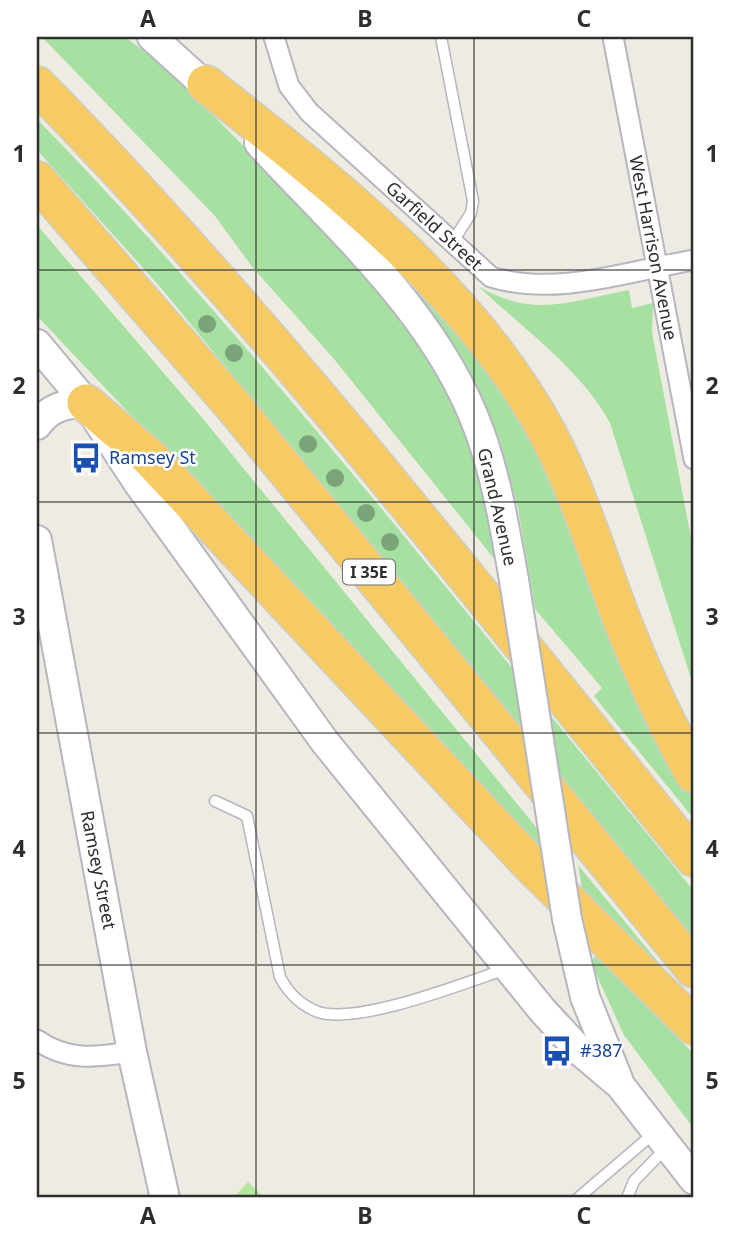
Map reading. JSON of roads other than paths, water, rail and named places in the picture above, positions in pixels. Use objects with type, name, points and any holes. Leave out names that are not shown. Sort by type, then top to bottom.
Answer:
[{"type":"highway","points":[[206,84],[338,191],[446,293],[505,366],[535,411],[562,464],[645,678],[694,774]]},
{"type":"highway","points":[[37,85],[165,220],[288,360],[694,858]]},
{"type":"highway","name":"I 35E","points":[[37,180],[235,408],[694,969]]},
{"type":"highway","points":[[86,403],[149,457],[531,865],[694,1026]]},
{"type":"main road","name":"Grand Avenue","points":[[152,37],[206,84],[394,288],[430,338],[463,393],[478,427],[493,473],[514,580],[567,919],[582,991],[620,1085]]},
{"type":"main road","name":"Grand Avenue","points":[[37,344],[86,403],[138,483],[325,742],[543,1011],[581,1052],[620,1085],[694,1180]]},
{"type":"main road","points":[[37,425],[48,411],[71,403],[86,403]]},
{"type":"main road","name":"Ramsey Street","points":[[37,540],[132,1052],[165,1198]]},
{"type":"main road","points":[[543,1011],[566,1006],[582,991]]},
{"type":"street","name":"Garfield Street","points":[[274,37],[289,86],[309,112],[491,277],[512,283],[555,285],[694,260]]},
{"type":"street","name":"West Harrison Avenue","points":[[613,37],[694,459]]},
{"type":"street","points":[[37,1040],[58,1052],[78,1058],[132,1052]]},
{"type":"lane","points":[[441,37],[473,201],[471,213],[451,243]]},
{"type":"lane","points":[[215,801],[247,816],[280,977],[287,991],[298,1002],[321,1013],[387,1008],[510,968]]},
{"type":"lane","points":[[628,1198],[634,1181],[662,1139]]},
{"type":"lane","points":[[578,1198],[662,1139]]},
{"type":"place","name":"Ramsey St","points":[[86,458]]},
{"type":"place","name":"#387","points":[[557,1051]]}]
